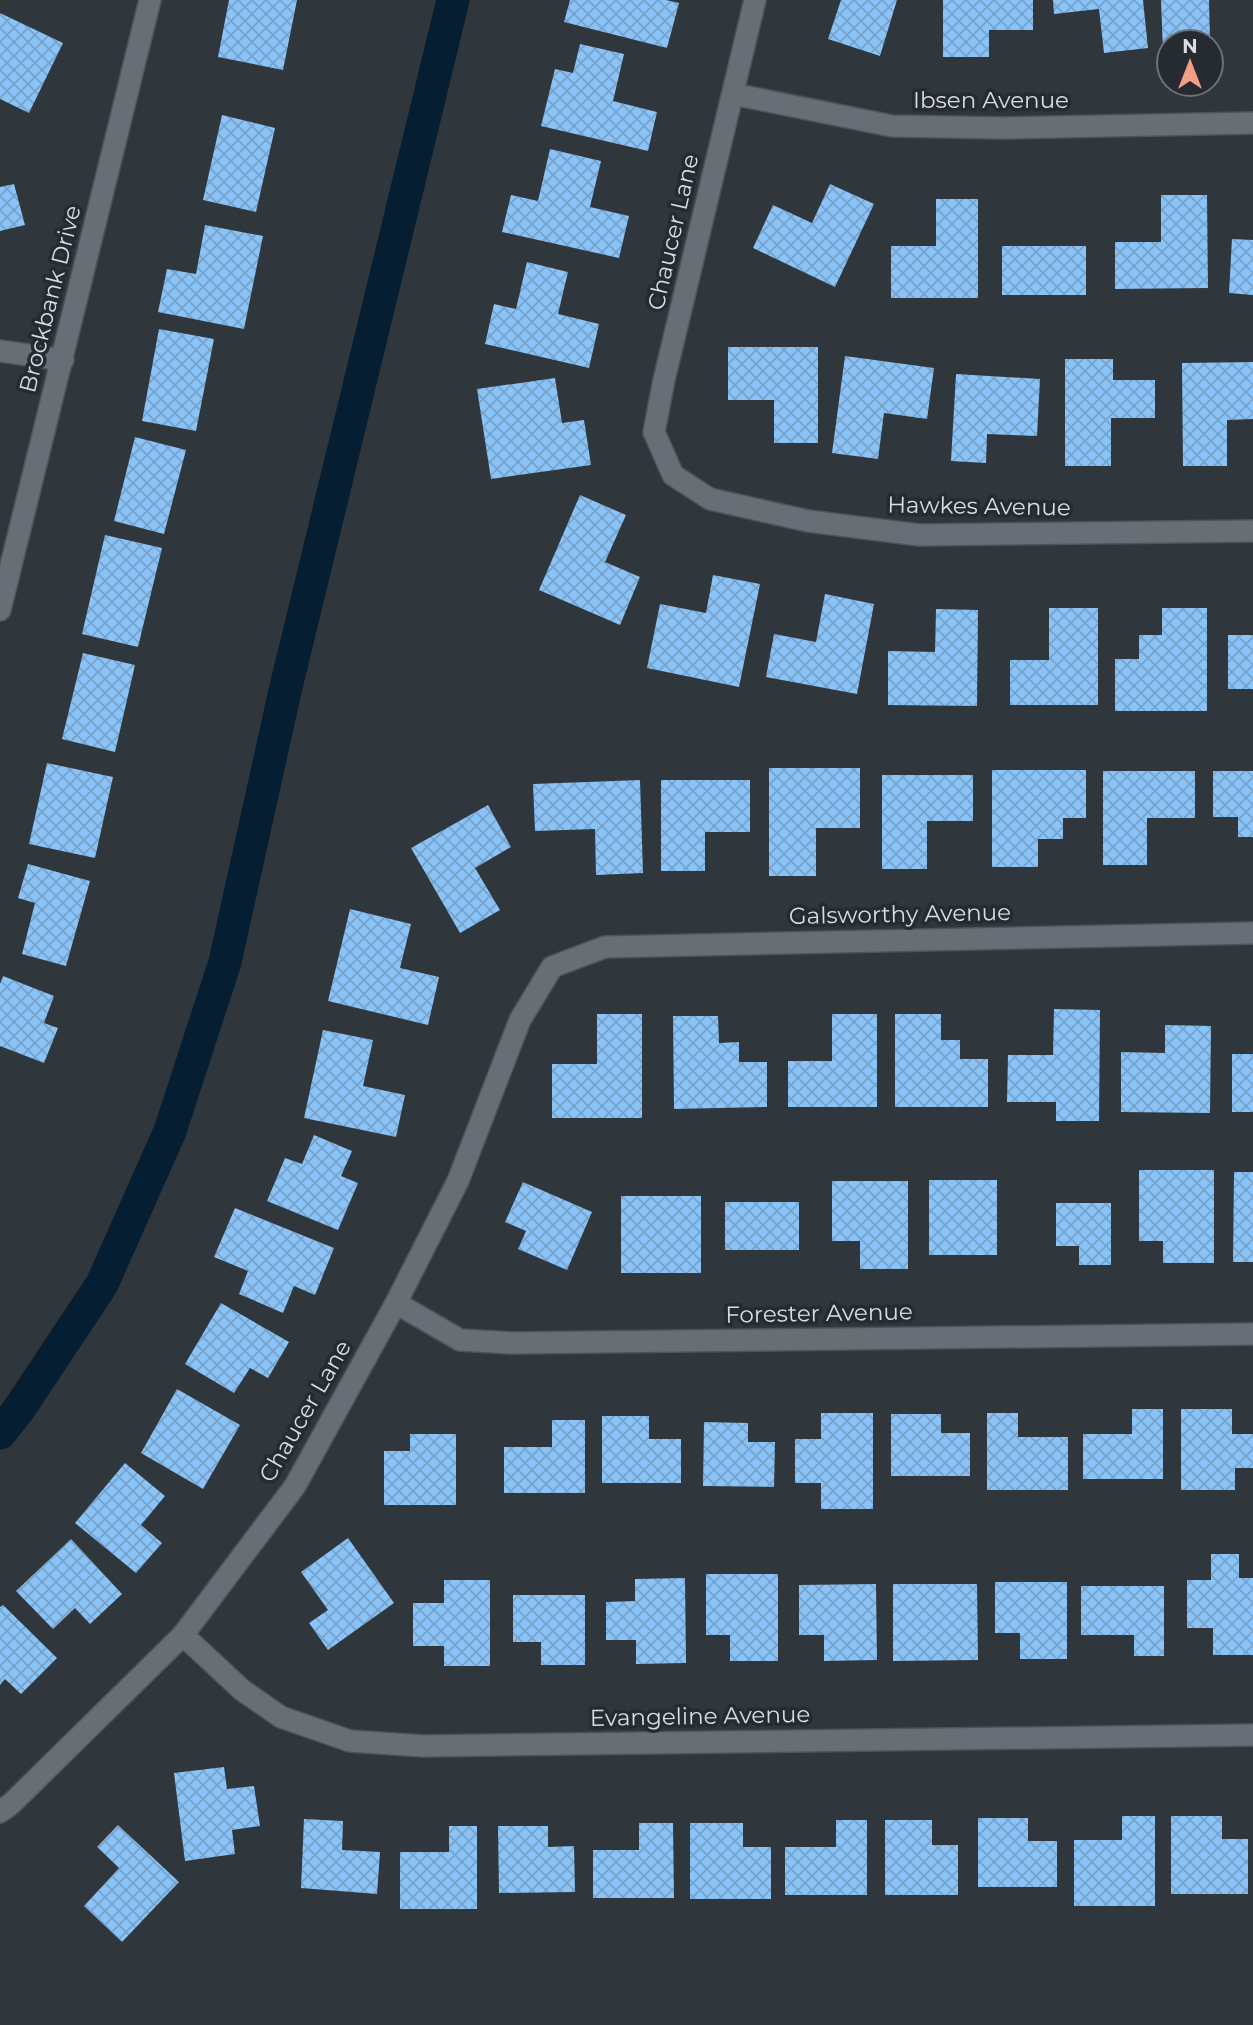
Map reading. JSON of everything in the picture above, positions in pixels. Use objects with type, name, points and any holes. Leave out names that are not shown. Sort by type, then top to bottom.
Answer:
[{"type":"street","name":"Brockbank Drive","points":[[0,610],[150,0]]},
{"type":"street","name":"Chaucer Lane","points":[[673,475],[654,432],[664,380],[755,0]]},
{"type":"street","name":"Ibsen Avenue","points":[[733,94],[892,125],[1003,128],[1253,123]]},
{"type":"street","points":[[0,351],[63,360]]},
{"type":"street","name":"Hawkes Avenue","points":[[673,475],[710,499],[808,521],[919,536],[1253,531]]},
{"type":"street","name":"Galsworthy Avenue","points":[[552,967],[605,947],[1253,933]]},
{"type":"street","name":"Chaucer Lane","points":[[0,1812],[183,1635],[295,1486],[396,1303],[458,1181],[520,1020],[552,967]]},
{"type":"street","name":"Forester Avenue","points":[[396,1303],[460,1340],[512,1343],[1253,1334]]},
{"type":"street","name":"Evangeline Avenue","points":[[183,1635],[242,1690],[281,1717],[350,1741],[424,1746],[1253,1735]]},
{"type":"building","points":[[229,0],[297,0],[283,70],[218,57]]},
{"type":"building","points":[[570,0],[666,0],[679,3],[667,48],[564,22]]},
{"type":"building","points":[[841,0],[897,0],[880,56],[828,39]]},
{"type":"building","points":[[943,0],[1033,0],[1033,30],[989,30],[989,57],[943,57]]},
{"type":"building","points":[[1053,0],[1143,0],[1148,48],[1104,53],[1099,9],[1054,14]]},
{"type":"building","points":[[1161,0],[1209,0],[1210,28],[1162,28]]},
{"type":"building","points":[[0,13],[63,43],[29,113],[0,99]]},
{"type":"building","points":[[580,44],[624,54],[613,101],[657,112],[648,151],[541,126],[555,69],[573,73]]},
{"type":"building","points":[[222,115],[275,128],[256,212],[203,200]]},
{"type":"building","points":[[550,149],[601,161],[590,207],[629,216],[619,258],[502,232],[511,195],[538,201]]},
{"type":"building","points":[[14,184],[25,225],[0,231],[0,187]]},
{"type":"building","points":[[830,184],[874,204],[835,287],[753,248],[773,205],[812,223]]},
{"type":"building","points":[[1161,195],[1207,195],[1208,288],[1115,289],[1115,242],[1161,242]]},
{"type":"building","points":[[936,199],[978,199],[978,298],[891,298],[891,246],[936,246]]},
{"type":"building","points":[[205,225],[263,236],[244,329],[158,312],[167,269],[196,274]]},
{"type":"building","points":[[1232,239],[1253,240],[1253,295],[1229,293]]},
{"type":"building","points":[[1002,246],[1086,246],[1086,295],[1002,295]]},
{"type":"building","points":[[527,262],[568,272],[558,314],[599,324],[589,368],[485,344],[494,304],[516,309]]},
{"type":"building","points":[[159,329],[214,339],[196,431],[142,421]]},
{"type":"building","points":[[728,347],[818,347],[818,443],[774,443],[774,400],[728,400]]},
{"type":"building","points":[[845,356],[934,368],[927,419],[884,413],[878,459],[832,453]]},
{"type":"building","points":[[1065,359],[1113,359],[1113,380],[1155,380],[1155,418],[1111,418],[1111,466],[1065,466]]},
{"type":"building","points":[[1253,362],[1253,419],[1227,420],[1227,466],[1183,466],[1182,363]]},
{"type":"building","points":[[956,374],[1040,379],[1037,436],[987,434],[986,463],[951,461]]},
{"type":"building","points":[[555,378],[562,423],[584,420],[591,465],[491,479],[477,389]]},
{"type":"building","points":[[135,437],[186,450],[164,534],[114,521]]},
{"type":"building","points":[[580,495],[626,515],[605,562],[640,577],[620,625],[539,590]]},
{"type":"building","points":[[105,535],[162,548],[138,647],[82,634]]},
{"type":"building","points":[[713,575],[760,584],[739,687],[647,668],[660,604],[706,613]]},
{"type":"building","points":[[825,594],[874,604],[857,694],[766,677],[774,634],[816,642]]},
{"type":"building","points":[[1049,608],[1098,608],[1098,705],[1010,705],[1010,660],[1049,660]]},
{"type":"building","points":[[1162,608],[1207,608],[1207,711],[1115,711],[1115,659],[1139,659],[1139,635],[1162,635]]},
{"type":"building","points":[[936,609],[978,610],[977,706],[888,705],[888,651],[935,652]]},
{"type":"building","points":[[1228,635],[1253,635],[1253,689],[1228,689]]},
{"type":"building","points":[[83,653],[135,665],[115,752],[62,739]]},
{"type":"building","points":[[47,763],[113,777],[95,858],[29,844]]},
{"type":"building","points":[[769,768],[860,768],[860,828],[816,828],[816,876],[769,876]]},
{"type":"building","points":[[992,770],[1086,770],[1086,818],[1063,818],[1063,839],[1038,839],[1038,867],[992,867]]},
{"type":"building","points":[[1103,771],[1195,771],[1195,818],[1147,818],[1147,865],[1103,865]]},
{"type":"building","points":[[1213,771],[1253,771],[1253,837],[1238,837],[1238,817],[1213,817]]},
{"type":"building","points":[[882,775],[973,775],[973,821],[927,821],[927,869],[882,869]]},
{"type":"building","points":[[640,780],[643,873],[596,875],[595,829],[535,831],[533,784]]},
{"type":"building","points":[[661,780],[750,780],[750,832],[705,832],[705,871],[661,871]]},
{"type":"building","points":[[488,805],[511,847],[475,868],[500,910],[460,933],[411,848]]},
{"type":"building","points":[[28,864],[90,881],[66,966],[22,954],[35,903],[18,898]]},
{"type":"building","points":[[350,909],[411,924],[400,968],[439,977],[428,1025],[328,1001]]},
{"type":"building","points":[[3,976],[54,996],[44,1023],[58,1028],[44,1063],[0,1046],[0,984]]},
{"type":"building","points":[[1054,1009],[1100,1010],[1099,1121],[1056,1121],[1056,1102],[1007,1102],[1008,1055],[1053,1055]]},
{"type":"building","points":[[597,1014],[642,1014],[642,1118],[552,1118],[552,1064],[597,1064]]},
{"type":"building","points":[[832,1014],[877,1014],[877,1107],[788,1107],[788,1061],[832,1061]]},
{"type":"building","points":[[895,1014],[941,1014],[941,1040],[960,1040],[960,1059],[988,1059],[988,1107],[895,1107]]},
{"type":"building","points":[[673,1016],[718,1016],[719,1043],[739,1042],[739,1062],[767,1062],[767,1107],[674,1109]]},
{"type":"building","points":[[1165,1025],[1211,1026],[1210,1113],[1121,1112],[1121,1052],[1165,1053]]},
{"type":"building","points":[[323,1030],[373,1040],[363,1086],[405,1095],[396,1137],[304,1118]]},
{"type":"building","points":[[1232,1054],[1253,1054],[1253,1112],[1232,1112]]},
{"type":"building","points":[[314,1135],[352,1151],[341,1176],[358,1183],[338,1230],[267,1201],[285,1158],[302,1164]]},
{"type":"building","points":[[1139,1170],[1214,1170],[1214,1263],[1163,1263],[1163,1241],[1139,1241]]},
{"type":"building","points":[[1234,1172],[1253,1172],[1253,1262],[1233,1262]]},
{"type":"building","points":[[929,1180],[997,1180],[997,1255],[929,1255]]},
{"type":"building","points":[[832,1181],[908,1181],[908,1269],[860,1269],[860,1241],[832,1241]]},
{"type":"building","points":[[523,1182],[592,1212],[567,1270],[518,1249],[526,1231],[505,1222]]},
{"type":"building","points":[[621,1196],[701,1196],[701,1273],[621,1273]]},
{"type":"building","points":[[725,1202],[799,1202],[799,1250],[725,1250]]},
{"type":"building","points":[[1056,1203],[1111,1203],[1111,1265],[1079,1265],[1079,1246],[1056,1246]]},
{"type":"building","points":[[235,1208],[334,1248],[315,1295],[294,1286],[283,1313],[239,1294],[248,1271],[214,1257]]},
{"type":"building","points":[[221,1303],[289,1342],[268,1378],[250,1368],[234,1393],[185,1364]]},
{"type":"building","points":[[177,1389],[240,1425],[203,1489],[141,1453]]},
{"type":"building","points":[[1132,1409],[1163,1409],[1163,1479],[1083,1479],[1083,1434],[1132,1434]]},
{"type":"building","points":[[1181,1409],[1232,1409],[1232,1434],[1253,1434],[1253,1468],[1235,1468],[1235,1490],[1181,1490]]},
{"type":"building","points":[[821,1413],[873,1413],[873,1509],[821,1509],[821,1483],[795,1483],[795,1439],[821,1439]]},
{"type":"building","points":[[987,1413],[1018,1413],[1018,1437],[1068,1437],[1068,1490],[987,1490]]},
{"type":"building","points":[[891,1414],[941,1414],[941,1433],[970,1433],[970,1476],[891,1476]]},
{"type":"building","points":[[602,1416],[649,1416],[649,1439],[681,1439],[681,1483],[602,1483]]},
{"type":"building","points":[[552,1420],[585,1420],[585,1493],[504,1493],[504,1447],[552,1447]]},
{"type":"building","points":[[704,1422],[748,1423],[748,1442],[775,1442],[774,1487],[703,1486]]},
{"type":"building","points":[[410,1434],[456,1434],[456,1505],[384,1505],[384,1451],[410,1451]]},
{"type":"building","points":[[125,1463],[165,1496],[141,1525],[162,1543],[136,1573],[75,1523]]},
{"type":"building","points":[[348,1538],[394,1603],[328,1650],[309,1623],[328,1610],[301,1572]]},
{"type":"building","points":[[71,1539],[122,1594],[90,1624],[75,1608],[53,1629],[16,1591]]},
{"type":"building","points":[[1211,1554],[1239,1554],[1239,1578],[1253,1578],[1253,1655],[1213,1655],[1213,1628],[1187,1628],[1187,1580],[1211,1580]]},
{"type":"building","points":[[706,1574],[778,1574],[778,1661],[730,1661],[730,1635],[706,1635]]},
{"type":"building","points":[[685,1578],[686,1663],[636,1664],[636,1640],[606,1640],[606,1602],[635,1601],[635,1579]]},
{"type":"building","points":[[444,1580],[490,1580],[490,1666],[444,1666],[444,1646],[413,1646],[413,1603],[444,1603]]},
{"type":"building","points":[[995,1582],[1067,1582],[1067,1659],[1020,1659],[1020,1633],[995,1633]]},
{"type":"building","points":[[876,1584],[877,1660],[824,1661],[824,1635],[799,1635],[799,1585]]},
{"type":"building","points":[[893,1584],[977,1584],[978,1660],[893,1661]]},
{"type":"building","points":[[1081,1586],[1164,1586],[1164,1656],[1134,1656],[1134,1635],[1081,1635]]},
{"type":"building","points":[[513,1595],[585,1595],[585,1665],[541,1665],[541,1642],[513,1642]]},
{"type":"building","points":[[3,1605],[57,1658],[21,1694],[5,1679],[0,1685],[0,1607]]},
{"type":"building","points":[[224,1767],[227,1789],[254,1786],[260,1826],[232,1830],[235,1854],[185,1861],[174,1773]]},
{"type":"building","points":[[1122,1816],[1155,1816],[1155,1906],[1074,1906],[1074,1840],[1122,1840]]},
{"type":"building","points":[[1171,1816],[1222,1816],[1222,1839],[1248,1839],[1248,1894],[1171,1894]]},
{"type":"building","points":[[978,1818],[1028,1818],[1028,1841],[1057,1841],[1057,1887],[978,1887]]},
{"type":"building","points":[[304,1819],[343,1821],[342,1850],[380,1852],[377,1894],[301,1888]]},
{"type":"building","points":[[836,1820],[867,1820],[867,1895],[785,1895],[785,1847],[836,1847]]},
{"type":"building","points":[[885,1820],[932,1820],[932,1845],[958,1845],[958,1895],[885,1895]]},
{"type":"building","points":[[639,1823],[673,1823],[674,1898],[593,1898],[593,1850],[639,1850]]},
{"type":"building","points":[[690,1823],[743,1823],[743,1847],[771,1847],[771,1899],[690,1899]]},
{"type":"building","points":[[118,1825],[179,1882],[122,1942],[84,1906],[119,1868],[97,1847]]},
{"type":"building","points":[[449,1826],[477,1826],[477,1909],[400,1909],[400,1852],[449,1852]]},
{"type":"building","points":[[498,1826],[548,1826],[548,1847],[574,1846],[575,1892],[499,1893]]},
{"type":"waterway","points":[[0,1433],[19,1409],[102,1284],[170,1131],[225,962],[285,691],[453,0]]}]
